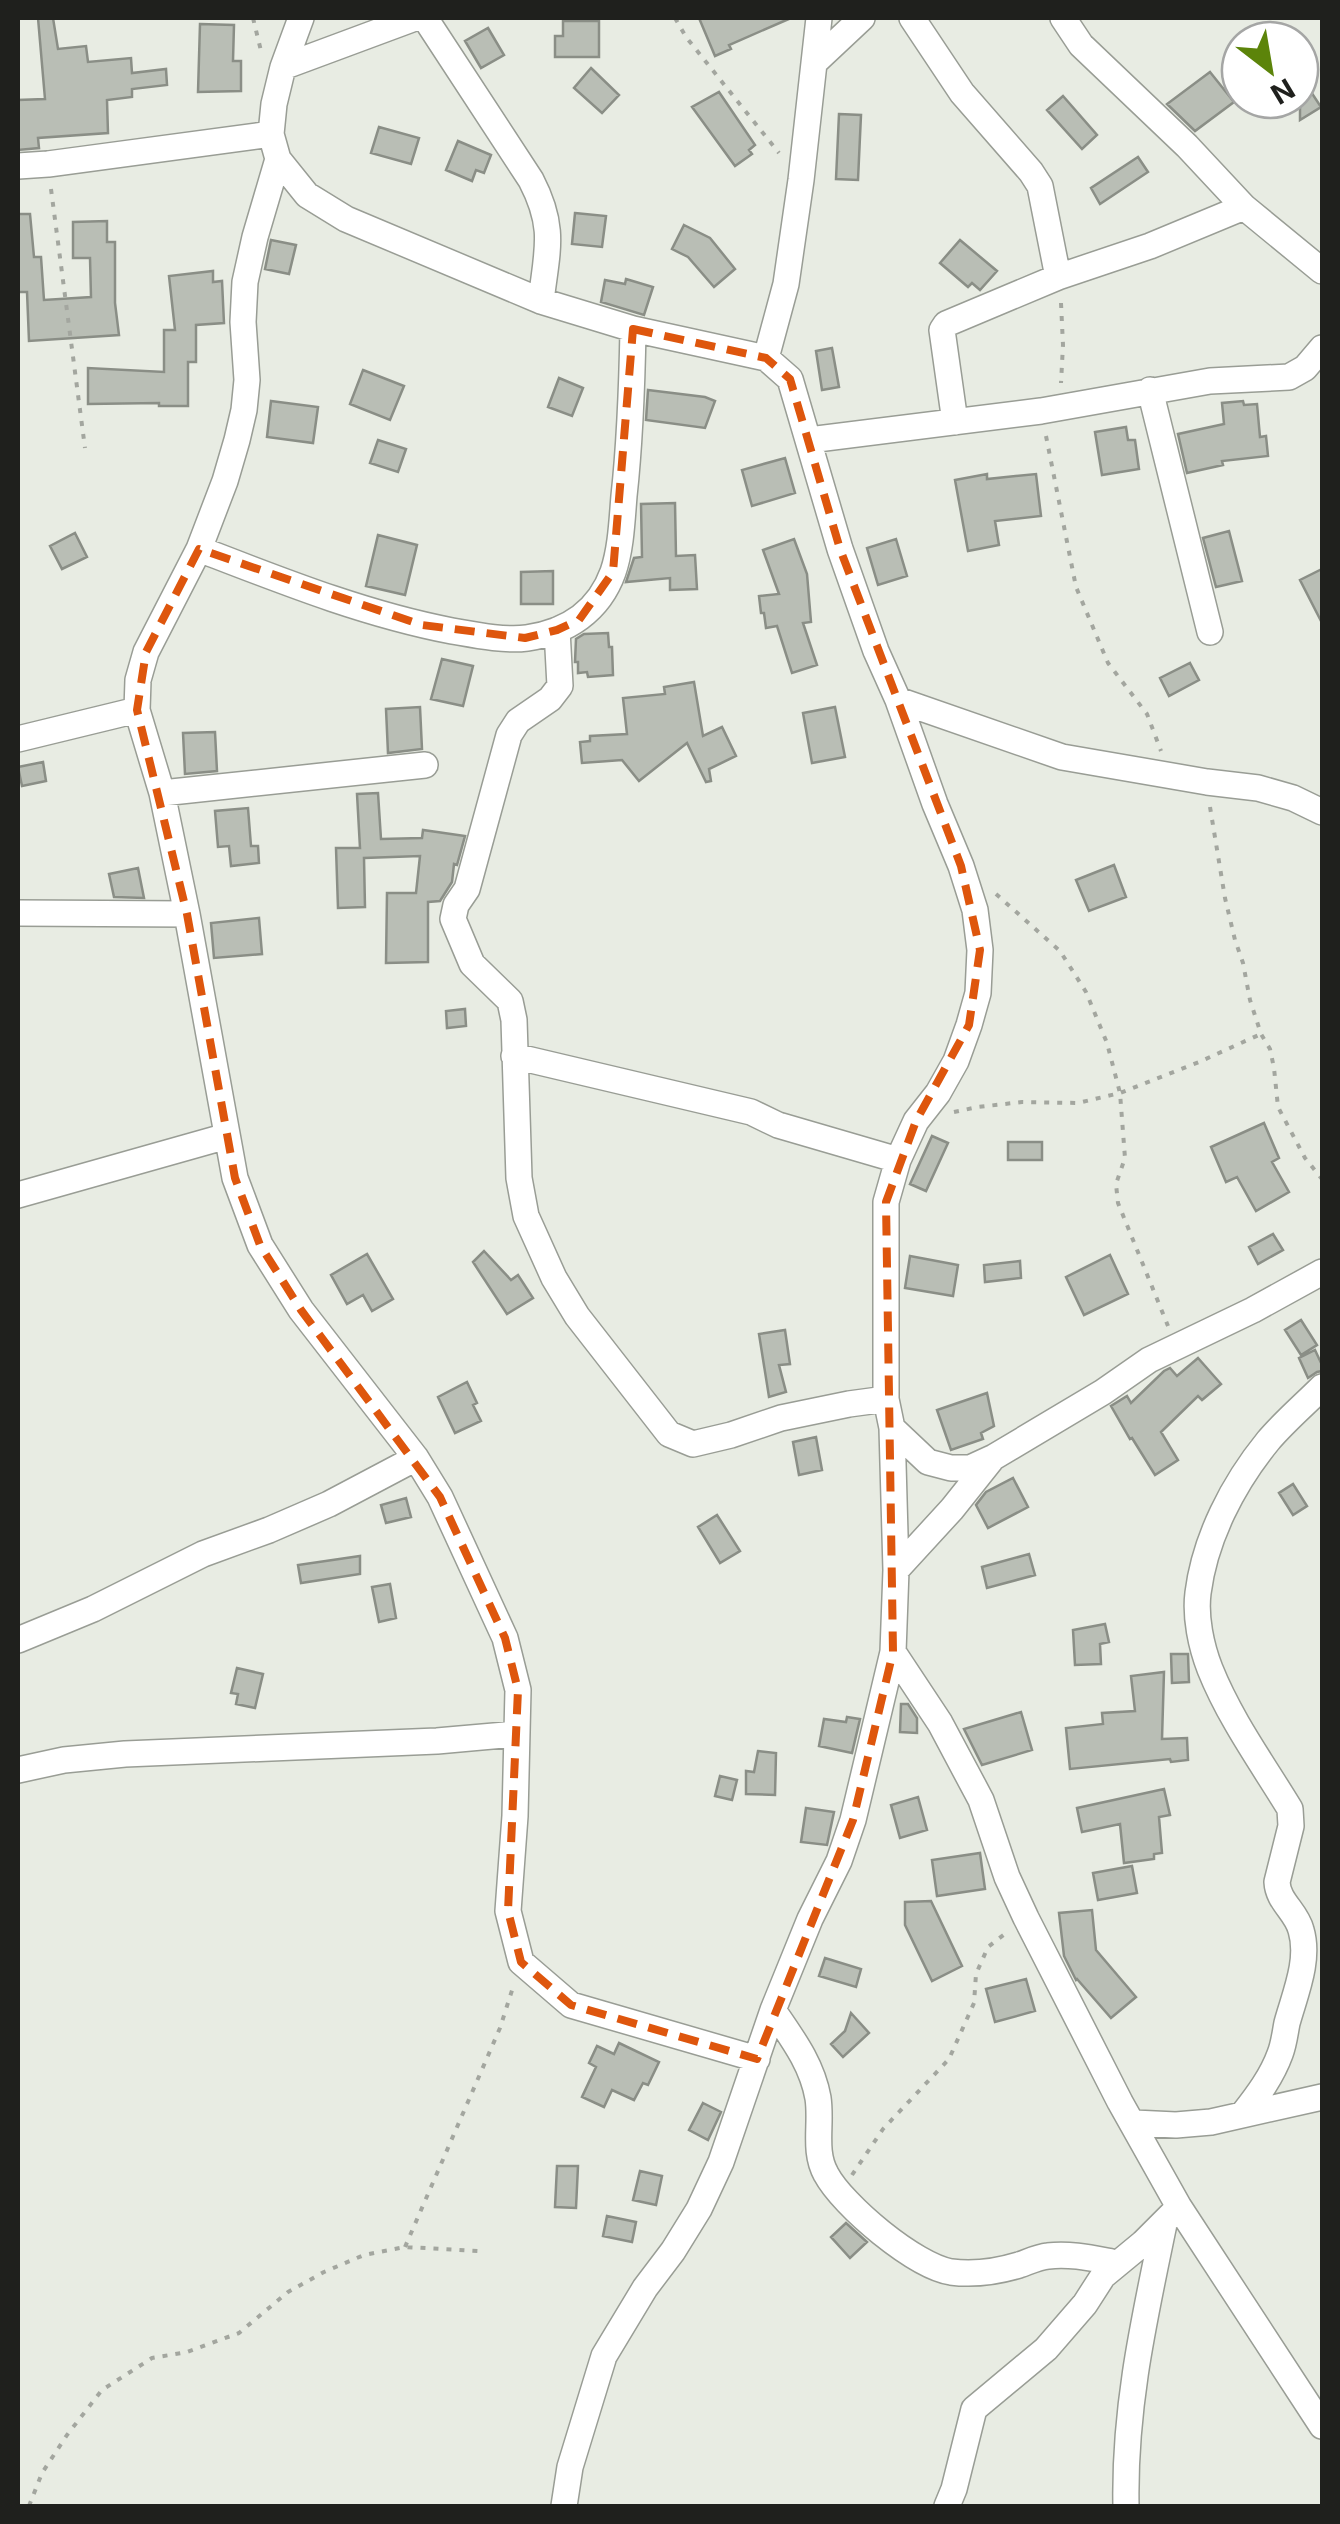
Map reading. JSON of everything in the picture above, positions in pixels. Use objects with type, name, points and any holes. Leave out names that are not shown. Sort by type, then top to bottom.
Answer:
[{"type":"street","points":[[301,18],[274,104],[274,146],[244,282],[244,410],[199,548],[146,652],[138,680],[137,710],[162,794],[187,914],[234,1178],[260,1246],[301,1310],[416,1458],[440,1497],[505,1638],[518,1690],[508,1910],[522,1962],[572,2005],[757,2059]]},
{"type":"street","points":[[283,67],[414,18]]},
{"type":"street","points":[[425,18],[532,180],[545,206],[549,236],[541,301]]},
{"type":"street","points":[[766,358],[786,284],[819,18]]},
{"type":"street","points":[[814,63],[862,18]]},
{"type":"street","points":[[912,18],[962,93],[1040,186],[1058,277]]},
{"type":"street","points":[[1063,18],[1081,44],[1244,206],[1322,271]]},
{"type":"street","points":[[274,146],[307,195],[346,219],[541,301],[633,329],[766,358],[790,379],[840,549],[961,866],[975,910],[980,950],[978,993],[956,1062],[916,1121],[898,1160],[886,1202],[886,1399],[892,1428],[896,1570],[892,1652],[853,1820],[839,1861],[810,1918],[772,2010],[721,2162],[699,2210],[604,2356],[570,2467],[564,2506]]},
{"type":"street","points":[[18,166],[274,146]]},
{"type":"street","points":[[956,422],[942,330],[946,324],[1244,206]]},
{"type":"street","points":[[199,548],[359,608],[478,636],[525,638],[579,620],[595,603],[612,572],[622,521],[630,438],[633,329]]},
{"type":"street","points":[[809,440],[1050,410],[1210,381],[1289,377],[1305,368],[1322,348]]},
{"type":"street","points":[[1150,390],[1210,632]]},
{"type":"street","points":[[557,630],[560,686],[550,699],[518,721],[509,735],[467,889],[453,918],[472,964],[510,1001],[514,1020],[519,1178],[526,1216],[539,1248],[578,1316],[669,1434],[694,1444],[781,1418],[886,1399]]},
{"type":"street","points":[[898,700],[1062,757],[1258,788],[1322,812]]},
{"type":"street","points":[[18,738],[137,710]]},
{"type":"street","points":[[162,794],[426,766]]},
{"type":"street","points":[[18,912],[187,914]]},
{"type":"street","points":[[514,1056],[751,1112],[792,1129],[898,1160]]},
{"type":"street","points":[[18,1194],[227,1136]]},
{"type":"street","points":[[892,1428],[928,1462],[970,1468],[1175,1346],[1322,1272]]},
{"type":"street","points":[[1243,2114],[1264,2086],[1281,2052],[1302,1970],[1302,1931],[1280,1898],[1276,1882],[1292,1826],[1290,1809],[1208,1665],[1197,1595],[1211,1540],[1229,1499],[1268,1441],[1322,1387]]},
{"type":"street","points":[[896,1570],[994,1457]]},
{"type":"street","points":[[18,1640],[94,1610],[203,1554],[329,1504],[416,1458]]},
{"type":"street","points":[[892,1652],[940,1723],[982,1800],[1007,1876],[1026,1918],[1134,2123],[1172,2215],[1322,2426]]},
{"type":"street","points":[[18,1770],[64,1760],[126,1754],[516,1734]]},
{"type":"street","points":[[772,2010],[811,2071],[818,2096],[818,2150],[826,2174],[874,2226],[905,2250],[930,2266],[952,2272],[991,2273],[1046,2256],[1117,2263]]},
{"type":"street","points":[[1134,2123],[1211,2122],[1322,2096]]},
{"type":"street","points":[[947,2506],[974,2409],[1062,2333],[1103,2276],[1172,2215]]},
{"type":"street","points":[[1126,2506],[1125,2455],[1134,2368],[1172,2215]]},
{"type":"path","points":[[675,18],[801,180]]},
{"type":"path","points":[[48,164],[84,448]]},
{"type":"path","points":[[1058,277],[1064,345],[1050,410],[1076,587],[1108,663],[1148,714],[1170,776]]},
{"type":"path","points":[[1207,782],[1234,940],[1261,1034],[1270,1049],[1278,1107],[1304,1158],[1322,1178]]},
{"type":"path","points":[[991,890],[1060,950],[1086,992],[1107,1043],[1120,1093],[1125,1158],[1116,1184],[1118,1203],[1175,1346]]},
{"type":"path","points":[[916,1121],[978,1106],[1078,1102],[1120,1093],[1261,1034]]},
{"type":"path","points":[[845,2198],[853,2174],[882,2129],[950,2059],[974,2003],[976,1974],[988,1947],[1026,1918]]},
{"type":"path","points":[[405,2248],[500,2028],[522,1962]]},
{"type":"path","points":[[29,2506],[42,2473],[102,2390],[152,2358],[188,2352],[240,2333],[288,2292],[364,2255],[405,2248],[479,2250]]},
{"type":"highlighted area","points":[[633,329],[766,358],[790,379],[840,549],[961,866],[980,950],[969,1025],[916,1121],[886,1202],[893,1652],[853,1820],[757,2059],[571,2005],[521,1962],[508,1911],[518,1690],[505,1638],[440,1497],[301,1310],[260,1245],[235,1178],[187,914],[137,710],[146,652],[199,549],[422,625],[525,638],[579,620],[613,572]]},
{"type":"building","points":[[38,18],[53,18],[58,49],[86,46],[88,62],[131,58],[132,73],[166,69],[167,85],[132,89],[132,97],[107,100],[108,133],[38,138],[39,148],[18,150],[18,100],[45,99]]},
{"type":"building","points":[[699,18],[791,18],[729,45],[731,49],[715,56]]},
{"type":"building","points":[[563,21],[599,21],[599,57],[555,57],[555,36],[563,36]]},
{"type":"building","points":[[200,24],[234,25],[233,61],[241,61],[241,91],[198,92]]},
{"type":"building","points":[[488,28],[504,55],[481,68],[465,41]]},
{"type":"building","points":[[591,68],[619,95],[602,113],[574,88]]},
{"type":"building","points":[[1210,72],[1220,84],[1220,112],[1195,131],[1167,104]]},
{"type":"building","points":[[719,92],[755,145],[749,150],[752,154],[735,166],[692,107]]},
{"type":"building","points":[[1063,96],[1097,135],[1082,149],[1047,110]]},
{"type":"building","points":[[839,114],[861,115],[858,180],[836,179]]},
{"type":"building","points":[[379,127],[419,138],[411,164],[371,153]]},
{"type":"building","points":[[458,141],[491,155],[484,173],[476,170],[472,181],[446,170]]},
{"type":"building","points":[[1138,157],[1148,172],[1100,204],[1091,188]]},
{"type":"building","points":[[575,213],[606,216],[602,247],[572,244]]},
{"type":"building","points":[[18,214],[30,214],[34,257],[41,257],[44,300],[91,297],[90,258],[73,258],[73,222],[107,221],[107,242],[115,242],[119,335],[29,341],[27,292],[18,292]]},
{"type":"building","points":[[684,225],[710,238],[735,269],[714,287],[688,257],[672,249]]},
{"type":"building","points":[[271,240],[296,245],[289,274],[265,269]]},
{"type":"building","points":[[960,240],[997,271],[980,290],[972,283],[968,287],[940,263]]},
{"type":"building","points":[[213,271],[213,282],[222,281],[224,323],[196,325],[196,362],[188,362],[188,406],[88,404],[88,368],[164,372],[164,330],[175,330],[169,276]]},
{"type":"building","points":[[626,279],[653,287],[644,315],[601,302],[605,280],[625,284]]},
{"type":"building","points":[[832,348],[839,387],[822,390],[816,351]]},
{"type":"building","points":[[363,370],[404,386],[390,420],[350,404]]},
{"type":"building","points":[[559,378],[583,388],[572,416],[548,407]]},
{"type":"building","points":[[648,390],[715,401],[705,428],[646,420]]},
{"type":"building","points":[[271,401],[318,407],[313,443],[267,437]]},
{"type":"building","points":[[1243,401],[1244,405],[1257,404],[1260,437],[1266,436],[1268,456],[1222,461],[1223,465],[1187,473],[1178,434],[1224,424],[1222,403]]},
{"type":"building","points":[[1126,427],[1128,440],[1135,440],[1139,469],[1102,475],[1095,432]]},
{"type":"building","points":[[378,440],[406,449],[398,472],[370,463]]},
{"type":"building","points":[[785,458],[795,493],[752,506],[742,470]]},
{"type":"building","points":[[987,474],[987,479],[1036,474],[1041,516],[995,521],[999,545],[968,551],[955,480]]},
{"type":"building","points":[[675,503],[676,556],[695,555],[697,589],[670,590],[670,578],[626,582],[634,558],[642,557],[641,504]]},
{"type":"building","points":[[1229,531],[1242,581],[1216,587],[1203,538]]},
{"type":"building","points":[[75,533],[87,557],[62,569],[50,546]]},
{"type":"building","points":[[378,535],[417,545],[405,595],[366,586]]},
{"type":"building","points":[[794,539],[807,574],[811,622],[803,623],[817,665],[792,673],[777,626],[766,628],[759,596],[779,594],[763,550]]},
{"type":"building","points":[[896,539],[907,576],[878,585],[867,548]]},
{"type":"building","points":[[1322,569],[1322,623],[1300,580]]},
{"type":"building","points":[[553,571],[553,604],[521,604],[521,572]]},
{"type":"building","points":[[608,633],[613,675],[588,677],[587,672],[578,673],[576,639],[584,634]]},
{"type":"building","points":[[442,659],[473,666],[463,706],[431,699]]},
{"type":"building","points":[[1190,663],[1199,680],[1169,696],[1160,678]]},
{"type":"building","points":[[694,682],[703,736],[722,727],[736,756],[709,769],[711,781],[706,782],[687,743],[639,781],[622,760],[582,763],[580,742],[590,741],[590,736],[627,734],[623,698],[665,694],[664,687]]},
{"type":"building","points":[[420,707],[422,749],[388,753],[386,709]]},
{"type":"building","points":[[835,707],[845,757],[812,763],[803,713]]},
{"type":"building","points":[[215,732],[217,771],[185,774],[183,733]]},
{"type":"building","points":[[43,762],[46,781],[22,786],[18,767]]},
{"type":"building","points":[[378,793],[381,839],[422,838],[423,830],[465,836],[452,882],[440,901],[428,902],[428,962],[386,963],[387,893],[416,893],[420,856],[364,858],[365,907],[338,908],[336,848],[360,848],[357,794]]},
{"type":"building","points":[[248,808],[251,846],[258,846],[259,863],[231,866],[229,846],[218,847],[215,811]]},
{"type":"building","points":[[1114,865],[1126,897],[1089,911],[1076,880]]},
{"type":"building","points":[[138,868],[144,898],[114,897],[109,874]]},
{"type":"building","points":[[259,918],[262,954],[214,958],[211,923]]},
{"type":"building","points":[[465,1009],[466,1026],[447,1028],[446,1011]]},
{"type":"building","points":[[1264,1123],[1279,1158],[1272,1162],[1289,1192],[1256,1211],[1237,1177],[1226,1182],[1211,1147]]},
{"type":"building","points":[[932,1136],[948,1143],[926,1191],[910,1184]]},
{"type":"building","points":[[1008,1142],[1042,1142],[1042,1160],[1008,1160]]},
{"type":"building","points":[[1273,1234],[1283,1250],[1258,1264],[1249,1247]]},
{"type":"building","points":[[484,1251],[511,1280],[518,1275],[533,1298],[507,1314],[473,1262]]},
{"type":"building","points":[[367,1254],[393,1299],[372,1311],[363,1295],[347,1304],[331,1275]]},
{"type":"building","points":[[1110,1255],[1128,1294],[1084,1315],[1066,1277]]},
{"type":"building","points":[[910,1256],[958,1265],[953,1296],[905,1288]]},
{"type":"building","points":[[1020,1261],[1021,1278],[985,1282],[984,1265]]},
{"type":"building","points":[[1301,1320],[1317,1345],[1301,1355],[1285,1330]]},
{"type":"building","points":[[785,1330],[790,1364],[779,1365],[786,1392],[769,1397],[759,1334]]},
{"type":"building","points":[[1315,1350],[1322,1371],[1308,1378],[1299,1358]]},
{"type":"building","points":[[1198,1358],[1221,1384],[1202,1400],[1198,1396],[1161,1432],[1178,1460],[1155,1475],[1111,1406],[1127,1396],[1131,1403],[1164,1371],[1170,1368],[1177,1376]]},
{"type":"building","points":[[467,1382],[481,1421],[455,1433],[438,1397]]},
{"type":"building","points":[[987,1393],[994,1426],[981,1433],[983,1439],[951,1450],[937,1410]]},
{"type":"building","points":[[816,1437],[822,1470],[799,1475],[793,1442]]},
{"type":"building","points":[[1013,1478],[1028,1507],[988,1528],[976,1505],[986,1492]]},
{"type":"building","points":[[1293,1484],[1307,1506],[1293,1515],[1279,1493]]},
{"type":"building","points":[[406,1498],[411,1517],[386,1523],[381,1505]]},
{"type":"building","points":[[717,1515],[740,1551],[720,1563],[698,1527]]},
{"type":"building","points":[[1029,1554],[1035,1575],[987,1588],[982,1567]]},
{"type":"building","points":[[360,1556],[360,1574],[301,1583],[298,1565]]},
{"type":"building","points":[[390,1584],[396,1618],[379,1622],[372,1587]]},
{"type":"building","points":[[1105,1624],[1109,1642],[1100,1644],[1101,1664],[1075,1665],[1073,1630]]},
{"type":"building","points":[[1171,1654],[1188,1654],[1189,1682],[1172,1683]]},
{"type":"building","points":[[237,1668],[263,1674],[255,1708],[236,1704],[238,1694],[231,1693]]},
{"type":"building","points":[[1164,1672],[1162,1739],[1187,1738],[1188,1760],[1070,1769],[1066,1728],[1103,1724],[1102,1713],[1135,1711],[1131,1676]]},
{"type":"building","points":[[901,1704],[908,1704],[917,1718],[917,1733],[900,1732]]},
{"type":"building","points":[[1021,1712],[1032,1750],[982,1765],[964,1729]]},
{"type":"building","points":[[847,1717],[860,1719],[852,1753],[819,1746],[824,1719],[846,1722]]},
{"type":"building","points":[[758,1751],[776,1753],[775,1795],[746,1794],[746,1771],[754,1772]]},
{"type":"building","points":[[720,1776],[737,1780],[732,1800],[715,1796]]},
{"type":"building","points":[[1164,1789],[1170,1815],[1159,1817],[1162,1853],[1154,1854],[1154,1859],[1124,1863],[1120,1824],[1082,1832],[1077,1808]]},
{"type":"building","points":[[918,1797],[927,1830],[900,1838],[891,1805]]},
{"type":"building","points":[[806,1808],[834,1812],[827,1845],[801,1842]]},
{"type":"building","points":[[980,1853],[985,1889],[937,1896],[932,1860]]},
{"type":"building","points":[[1132,1866],[1137,1893],[1098,1900],[1093,1873]]},
{"type":"building","points":[[931,1901],[962,1966],[932,1981],[905,1925],[905,1902]]},
{"type":"building","points":[[1092,1910],[1096,1950],[1136,1997],[1111,2018],[1076,1980],[1064,1956],[1059,1913]]},
{"type":"building","points":[[825,1958],[861,1969],[856,1987],[819,1976]]},
{"type":"building","points":[[1026,1979],[1035,2011],[995,2022],[986,1989]]},
{"type":"building","points":[[851,2013],[869,2033],[843,2057],[831,2044],[845,2031]]},
{"type":"building","points":[[619,2043],[659,2062],[648,2085],[643,2083],[634,2100],[612,2090],[604,2107],[582,2097],[596,2067],[589,2063],[597,2046],[614,2054]]},
{"type":"building","points":[[703,2103],[721,2112],[708,2140],[689,2130]]},
{"type":"building","points":[[557,2166],[578,2166],[576,2208],[555,2207]]},
{"type":"building","points":[[640,2171],[662,2176],[656,2205],[633,2200]]},
{"type":"building","points":[[607,2216],[636,2222],[632,2242],[603,2236]]},
{"type":"building","points":[[846,2223],[867,2242],[850,2258],[831,2237]]}]
